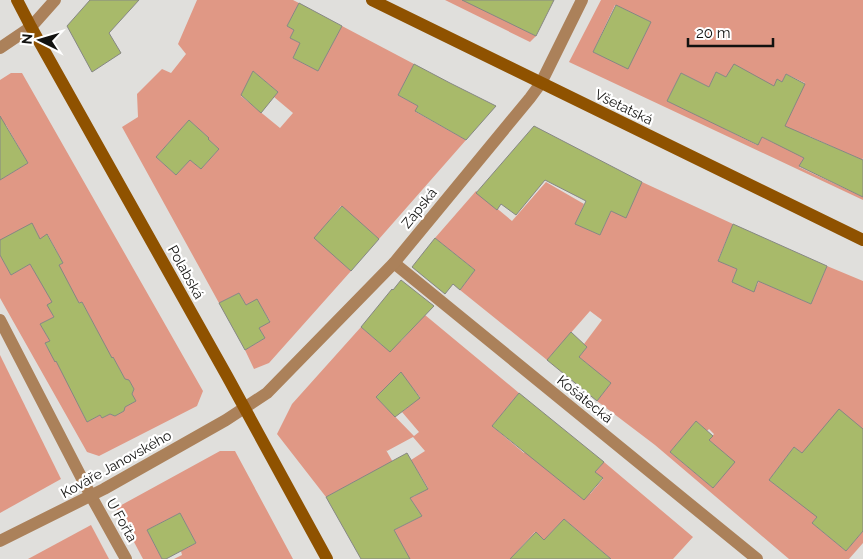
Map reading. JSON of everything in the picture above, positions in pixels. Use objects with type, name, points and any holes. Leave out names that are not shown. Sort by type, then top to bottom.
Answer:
[{"type":"street","name":"Polabská","points":[[17,0],[327,559]]},
{"type":"street","points":[[0,48],[31,27],[55,0]]},
{"type":"street","name":"Všetatská","points":[[372,0],[863,240]]},
{"type":"street","name":"Zápská","points":[[244,408],[267,393],[394,263],[541,83],[582,0]]},
{"type":"street","name":"Košátecká","points":[[394,263],[757,559]]},
{"type":"street","points":[[0,320],[91,496]]},
{"type":"street","name":"Kováře Janovského","points":[[0,541],[91,496],[244,408]]},
{"type":"street","name":"U Fořta","points":[[91,496],[126,559]]},
{"type":"shaded area","points":[[197,0],[293,0],[299,3],[287,26],[294,30],[290,38],[300,43],[293,58],[318,71],[342,26],[414,64],[398,95],[418,106],[416,112],[466,140],[379,239],[341,206],[315,238],[351,271],[269,363],[254,369],[245,350],[265,338],[259,328],[270,321],[257,300],[246,305],[239,293],[219,303],[122,127],[138,117],[137,94],[162,69],[171,73],[186,54],[178,44]],"holes":[[[253,71],[278,92],[274,97],[293,113],[280,128],[241,96]],[[189,120],[219,149],[201,169],[190,160],[176,175],[156,157]]]},
{"type":"shaded area","points":[[445,0],[465,0],[536,36],[530,42]]},
{"type":"shaded area","points":[[601,0],[863,0],[863,158],[862,160],[809,136],[799,155],[804,158],[799,167],[863,197],[863,200],[569,62]],"holes":[[[615,5],[651,22],[628,68],[593,52]],[[734,65],[741,68],[714,123],[667,101],[681,73],[709,87],[716,72],[726,77]],[[786,74],[805,83],[785,125],[774,143],[762,137],[757,145],[725,129],[773,88],[777,80],[782,82]]]},
{"type":"shaded area","points":[[11,73],[22,73],[203,391],[197,406],[99,456],[87,452],[0,298],[0,255],[11,275],[30,264],[38,277],[63,263],[48,235],[40,239],[0,240],[0,180],[28,163],[6,125],[0,128],[0,80]],"holes":[[[82,302],[97,330],[95,340],[56,362],[45,344],[50,341],[40,324],[54,317],[48,305]],[[113,357],[125,379],[129,380],[134,389],[132,394],[136,401],[125,407],[124,411],[115,416],[110,414],[102,418],[100,415],[87,422],[75,397],[87,370]]]},
{"type":"shaded area","points":[[546,182],[584,204],[576,223],[600,235],[611,211],[626,217],[642,182],[733,224],[718,260],[737,269],[732,282],[754,291],[759,281],[811,304],[827,266],[863,281],[863,453],[842,486],[812,523],[846,551],[863,531],[863,543],[849,559],[789,559],[655,445],[597,401],[611,383],[600,374],[586,391],[576,384],[590,366],[579,357],[587,347],[584,344],[602,320],[590,311],[547,360],[460,290],[475,270],[435,238],[476,191],[512,221]],"holes":[[[696,421],[707,431],[709,429],[714,434],[709,440],[734,462],[713,488],[670,452]],[[794,447],[802,453],[784,491],[769,480]]]},
{"type":"shaded area","points":[[425,315],[519,393],[492,426],[524,453],[552,420],[554,475],[580,497],[585,490],[590,494],[603,479],[595,472],[604,462],[693,537],[673,559],[611,559],[564,519],[544,540],[535,532],[513,556],[515,559],[399,559],[407,554],[394,530],[422,516],[410,498],[367,475],[326,497],[277,434],[292,404],[361,327],[384,347],[395,336],[401,341]],"holes":[[[391,382],[411,386],[420,397],[402,412],[419,432],[414,436],[376,397]],[[413,437],[425,451],[411,460],[428,488],[413,497],[386,450]]]},
{"type":"shaded area","points":[[0,355],[61,479],[0,513]]},
{"type":"shaded area","points":[[220,451],[235,451],[293,559],[174,559],[182,555],[181,551],[196,543],[180,513],[147,530],[162,559],[143,559],[116,508]]},
{"type":"shaded area","points":[[91,525],[109,559],[28,559]]},
{"type":"building","points":[[90,0],[139,0],[109,33],[121,53],[92,72],[67,26]]},
{"type":"building","points":[[462,0],[554,0],[536,36]]},
{"type":"building","points":[[299,3],[342,26],[318,71],[293,58],[300,43],[290,38],[294,30],[287,26]]},
{"type":"building","points":[[616,5],[651,22],[628,69],[593,52]]},
{"type":"building","points":[[414,64],[496,106],[466,140],[415,111],[418,106],[398,95]]},
{"type":"building","points":[[734,64],[774,86],[777,79],[782,82],[786,74],[805,84],[785,126],[863,160],[863,197],[799,166],[804,158],[762,137],[758,145],[667,101],[681,73],[709,87],[716,72],[726,77]]},
{"type":"building","points":[[253,71],[278,92],[261,113],[241,95]]},
{"type":"building","points":[[0,116],[28,163],[0,180]]},
{"type":"building","points":[[189,120],[219,149],[201,169],[190,160],[176,175],[156,157]]},
{"type":"building","points":[[534,126],[642,182],[626,218],[611,211],[600,235],[575,224],[586,201],[545,180],[516,215],[501,204],[497,210],[476,193]]},
{"type":"building","points":[[342,206],[379,239],[351,271],[314,238]]},
{"type":"building","points":[[32,223],[40,239],[47,234],[63,263],[59,265],[79,303],[82,302],[112,358],[125,379],[129,380],[134,389],[132,394],[136,401],[125,407],[124,411],[115,416],[110,414],[102,418],[100,415],[87,422],[45,343],[50,341],[40,324],[54,317],[47,305],[52,302],[30,264],[11,275],[0,255],[0,240]]},
{"type":"building","points":[[733,224],[827,266],[811,304],[758,281],[754,292],[732,282],[737,269],[718,261]]},
{"type":"building","points":[[435,238],[475,270],[460,290],[453,284],[445,294],[412,267]]},
{"type":"building","points":[[401,280],[434,306],[390,352],[361,327]]},
{"type":"building","points":[[239,293],[246,305],[257,299],[270,322],[259,328],[265,338],[245,350],[219,303]]},
{"type":"building","points":[[571,332],[587,347],[579,357],[611,383],[597,401],[547,360]]},
{"type":"building","points":[[401,372],[420,398],[395,417],[376,397]]},
{"type":"building","points":[[519,393],[604,462],[595,472],[603,478],[584,500],[492,426]]},
{"type":"building","points":[[839,409],[863,429],[863,531],[846,551],[812,523],[817,517],[769,480],[794,447],[802,453]]},
{"type":"building","points":[[696,421],[713,436],[709,440],[735,462],[713,488],[670,452]]},
{"type":"building","points":[[407,453],[428,489],[410,498],[422,516],[394,530],[410,559],[361,559],[326,497]]},
{"type":"building","points":[[180,513],[196,543],[166,559],[162,559],[147,530]]},
{"type":"building","points":[[564,519],[611,559],[510,559],[536,532],[544,540]]}]
